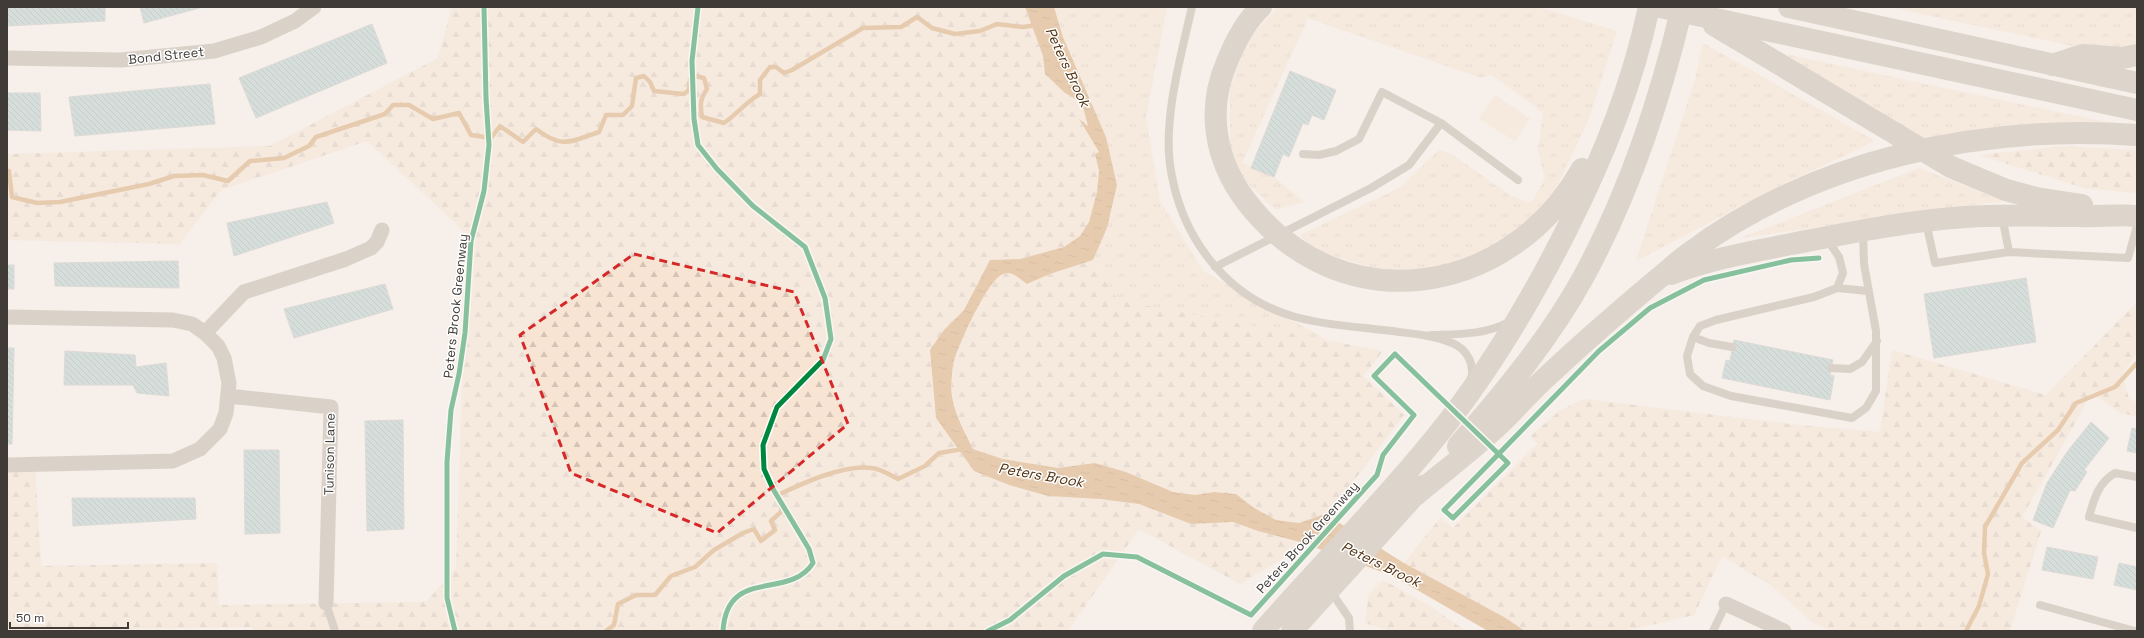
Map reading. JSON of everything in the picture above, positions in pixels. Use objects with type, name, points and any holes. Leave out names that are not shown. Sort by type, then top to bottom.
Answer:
[{"type":"highway","points":[[1261,7],[1237,39],[1221,75],[1217,94],[1216,129],[1220,154],[1234,184],[1251,208],[1277,235],[1303,254],[1348,273],[1385,279],[1423,279],[1444,276],[1474,267],[1509,249],[1529,235],[1564,199],[1589,157],[1602,127],[1622,105]]},
{"type":"highway","points":[[1263,631],[1394,487],[1466,398],[1522,314],[1574,215],[1605,150],[1622,105],[1649,7]]},
{"type":"highway","points":[[1660,7],[1690,11],[2137,110]]},
{"type":"highway","points":[[1789,7],[2052,66],[2137,83]]},
{"type":"highway","points":[[1292,631],[1412,498],[1523,368],[1558,319],[1584,276],[1627,187],[1658,101],[1676,32],[1690,11]]},
{"type":"highway","points":[[1690,11],[1951,166],[2006,190],[2036,198],[2101,208],[2128,215]]},
{"type":"highway","points":[[2052,66],[2083,55],[2122,58],[2137,55]]},
{"type":"highway","points":[[1412,498],[1491,432],[1616,312],[1688,254],[1728,228],[1764,208],[1828,178],[1867,164],[1937,146],[2026,134],[2137,135]]},
{"type":"highway","points":[[1659,278],[1714,260],[1826,237],[1926,222],[1965,217],[2002,215],[2084,217],[2128,215]]},
{"type":"street","name":"Bond Street","points":[[7,58],[121,60],[214,50],[261,37],[295,22],[314,7]]},
{"type":"street","points":[[205,332],[244,292],[346,259],[365,251],[377,242],[382,230]]},
{"type":"street","points":[[7,317],[173,320],[192,324],[205,332],[218,346],[224,358],[229,383],[226,414],[220,429],[200,448],[174,461],[7,465]]},
{"type":"street","name":"Tunison Lane","points":[[228,396],[331,407],[326,603]]},
{"type":"street","points":[[1726,604],[1784,631]]},
{"type":"lane","points":[[1192,7],[1177,69],[1168,140],[1171,170],[1178,200],[1193,237],[1215,267],[1240,288],[1265,304],[1292,316],[1326,323],[1424,335],[1453,343],[1466,353],[1472,364],[1472,377],[1466,398]]},
{"type":"lane","points":[[1303,154],[1319,155],[1336,151],[1358,139],[1382,92],[1441,123],[1518,180]]},
{"type":"lane","points":[[1215,267],[1243,251],[1371,188],[1409,165],[1441,123]]},
{"type":"lane","points":[[2002,215],[2009,252]]},
{"type":"lane","points":[[1926,222],[1934,263],[2009,252],[2128,258],[2137,226]]},
{"type":"lane","points":[[1863,232],[1864,264],[1877,341],[1876,391],[1866,408],[1852,418],[1731,396],[1703,386],[1690,374],[1687,356],[1693,337],[1700,326],[1716,320],[1814,297],[1837,288],[1868,291]]},
{"type":"lane","points":[[1826,237],[1840,257],[1844,273],[1837,288]]},
{"type":"lane","points":[[1424,335],[1480,332],[1501,326],[1522,314]]},
{"type":"lane","points":[[1693,337],[1709,343],[1732,348]]},
{"type":"lane","points":[[1831,368],[1850,370],[1862,362],[1877,341]]},
{"type":"lane","points":[[2137,477],[2115,473],[2107,477],[2099,487],[2089,517],[2137,528]]},
{"type":"lane","points":[[1330,590],[1349,618],[1350,631]]},
{"type":"lane","points":[[326,603],[335,631]]},
{"type":"lane","points":[[1714,631],[1726,604]]},
{"type":"lane","points":[[2040,605],[2135,631]]},
{"type":"highlighted area","points":[[634,254],[794,292],[848,424],[717,533],[571,473],[520,335]]},
{"type":"green space","points":[[452,7],[1025,7],[1043,56],[1045,74],[1065,93],[1082,103],[1088,126],[1080,121],[1099,152],[1095,154],[1099,171],[1097,192],[1089,222],[1080,236],[1064,247],[1020,259],[990,260],[964,310],[943,331],[930,350],[936,418],[974,471],[1009,485],[1048,496],[1100,499],[1139,504],[1191,524],[1233,522],[1258,531],[1300,542],[1287,556],[1240,584],[1139,529],[1068,631],[778,631],[712,625],[704,631],[254,631],[251,627],[7,631],[7,465],[35,466],[41,566],[217,563],[219,605],[426,602],[456,568],[467,234],[367,141],[221,190],[179,244],[7,240],[7,154],[270,146],[438,58]]},
{"type":"green space","points":[[1054,7],[1167,7],[1146,117],[1160,201],[1203,271],[1329,341],[1118,300],[1093,260],[1107,228],[1117,185],[1106,137],[1063,37]]},
{"type":"green space","points":[[1278,7],[1538,7],[1617,31],[1588,121],[1555,190],[1520,228],[1463,262],[1422,270],[1383,271],[1312,249],[1300,235],[1401,187],[1439,150],[1450,153],[1511,196],[1531,203],[1545,179],[1538,150],[1543,113],[1492,75],[1481,78],[1308,18],[1242,163],[1274,177],[1304,202],[1276,210],[1239,175],[1230,157],[1230,90],[1246,42]]},
{"type":"green space","points":[[1889,7],[2137,7],[2137,46],[2096,51]]},
{"type":"green space","points":[[1703,43],[1875,141],[1777,187],[1636,261],[1695,80]]},
{"type":"green space","points":[[1789,55],[2129,127],[1923,139],[1852,98],[1788,57]]},
{"type":"green space","points":[[1495,95],[1530,119],[1515,141],[1479,119]]},
{"type":"green space","points":[[2060,146],[2137,150],[2137,193],[2084,188],[1979,155]]},
{"type":"green space","points":[[1919,168],[2003,201],[1741,238]]},
{"type":"green space","points":[[1093,260],[1118,300],[1383,351],[1363,376],[1404,415],[1350,486],[1325,514],[1299,523],[1276,520],[1254,508],[1236,494],[1214,492],[1195,495],[1173,492],[1126,472],[1095,463],[1058,468],[1003,459],[973,449],[955,410],[951,376],[954,361],[962,341],[982,299],[997,278],[1003,273],[1006,272],[1013,274],[1027,284],[1050,274]]},
{"type":"green space","points":[[2137,302],[2137,353],[2122,374],[2129,399],[2137,402],[2137,417],[2119,412],[2092,393],[2022,517],[2041,531],[2010,631],[1833,631],[1813,623],[1772,586],[1722,556],[1694,615],[1625,631],[1525,631],[1504,617],[1404,563],[1440,518],[1453,528],[1537,444],[1531,436],[1559,411],[1584,399],[1808,426],[1880,432],[1892,350],[2046,395]]},
{"type":"green space","points":[[1383,580],[1430,606],[1466,631],[1390,631],[1365,623],[1369,594]]},
{"type":"green space","points":[[712,625],[778,631],[704,631]]},
{"type":"water","name":"Peters Brook","points":[[1025,7],[1054,7],[1063,37],[1106,137],[1117,185],[1107,228],[1093,260],[1050,274],[1027,284],[1013,274],[1003,274],[997,278],[982,299],[968,327],[953,364],[951,385],[955,410],[973,449],[1003,459],[1058,468],[1095,463],[1126,472],[1173,492],[1195,495],[1214,492],[1236,494],[1254,508],[1276,520],[1299,523],[1325,514],[1404,563],[1504,617],[1525,631],[1488,631],[1393,576],[1300,542],[1258,531],[1233,522],[1191,524],[1139,504],[1100,499],[1048,496],[1009,485],[974,471],[936,418],[930,350],[943,331],[964,310],[990,260],[1020,259],[1064,247],[1080,236],[1089,222],[1097,192],[1099,171],[1095,154],[1099,152],[1079,119],[1088,126],[1082,103],[1065,93],[1045,74],[1043,56]]},
{"type":"building","points":[[7,7],[105,7],[105,21],[7,26]]},
{"type":"building","points":[[140,7],[203,7],[144,23]]},
{"type":"building","points":[[372,24],[387,63],[256,118],[239,78]]},
{"type":"building","points":[[1290,71],[1336,90],[1324,120],[1312,115],[1308,125],[1303,123],[1289,157],[1283,154],[1274,177],[1251,168]]},
{"type":"building","points":[[210,84],[215,124],[75,136],[69,97]]},
{"type":"building","points":[[7,93],[40,93],[41,131],[7,130]]},
{"type":"building","points":[[327,202],[334,223],[234,256],[227,223]]},
{"type":"building","points":[[178,261],[179,288],[55,286],[54,263]]},
{"type":"building","points":[[7,265],[14,265],[14,289],[7,289]]},
{"type":"building","points":[[2026,278],[2036,342],[1934,358],[1924,294]]},
{"type":"building","points":[[385,284],[393,309],[294,338],[284,309]]},
{"type":"building","points":[[1734,340],[1833,360],[1830,375],[1834,376],[1830,400],[1722,378],[1726,360],[1730,361]]},
{"type":"building","points":[[7,348],[14,348],[12,444],[7,444]]},
{"type":"building","points":[[65,351],[135,355],[136,367],[166,363],[169,396],[137,393],[133,385],[64,385]]},
{"type":"building","points":[[403,420],[404,529],[367,531],[365,421]]},
{"type":"building","points":[[2091,422],[2109,438],[2084,470],[2087,472],[2075,491],[2070,490],[2053,528],[2033,520],[2047,483],[2067,452]]},
{"type":"building","points":[[2132,428],[2137,429],[2137,453],[2127,451]]},
{"type":"building","points":[[244,450],[279,450],[280,533],[245,534]]},
{"type":"building","points":[[72,498],[195,498],[196,519],[73,526]]},
{"type":"building","points":[[2047,547],[2098,557],[2093,579],[2042,570]]},
{"type":"building","points":[[2119,563],[2137,567],[2137,590],[2114,585]]},
{"type":"waterway","points":[[7,171],[9,171],[12,197],[37,203],[60,202],[149,184],[174,176],[203,175],[228,181],[250,161],[284,158],[309,146],[316,137],[385,114],[393,105],[409,105],[433,119],[459,113],[471,135],[491,138],[500,126],[523,142],[536,129],[553,139],[566,142],[573,141],[599,132],[606,115],[623,115],[632,106],[636,78],[644,76],[650,82],[654,91],[684,94],[689,90],[690,79],[695,76],[704,78],[707,89],[701,102],[702,117],[724,123],[760,94],[760,80],[770,67],[776,67],[784,73],[792,70],[863,28],[901,27],[917,17],[932,28],[955,34],[980,31],[997,24],[1023,27],[1037,25]]},
{"type":"waterway","points":[[1966,631],[1979,606],[1988,574],[1984,553],[1985,527],[2022,463],[2058,430],[2076,403],[2115,387],[2137,363]]},
{"type":"waterway","points":[[606,631],[614,625],[618,604],[636,595],[655,595],[671,576],[695,567],[714,550],[743,533],[754,529],[761,541],[775,530],[771,521],[782,511],[778,495],[799,485],[849,469],[872,468],[885,472],[898,479],[925,466],[939,453],[963,449]]},
{"type":"cycle path","name":"Peters Brook Greenway","points":[[455,631],[447,598],[447,462],[451,410],[459,374],[465,333],[471,241],[484,191],[489,145],[486,98],[484,7]]},
{"type":"cycle path","points":[[698,7],[692,61],[694,119],[698,145],[717,169],[753,206],[805,247],[825,298],[831,339],[823,360],[777,407],[763,445],[764,469],[773,489],[809,549],[813,563],[802,574],[789,581],[747,591],[735,598],[727,611],[723,631]]},
{"type":"cycle path","name":"Peters Brook Greenway","points":[[988,631],[1010,620],[1064,576],[1103,554],[1137,557],[1251,615],[1377,475],[1383,455],[1414,415],[1374,376],[1395,354],[1508,463],[1453,518],[1444,510],[1599,351],[1650,308],[1704,280],[1791,260],[1819,258]]}]
